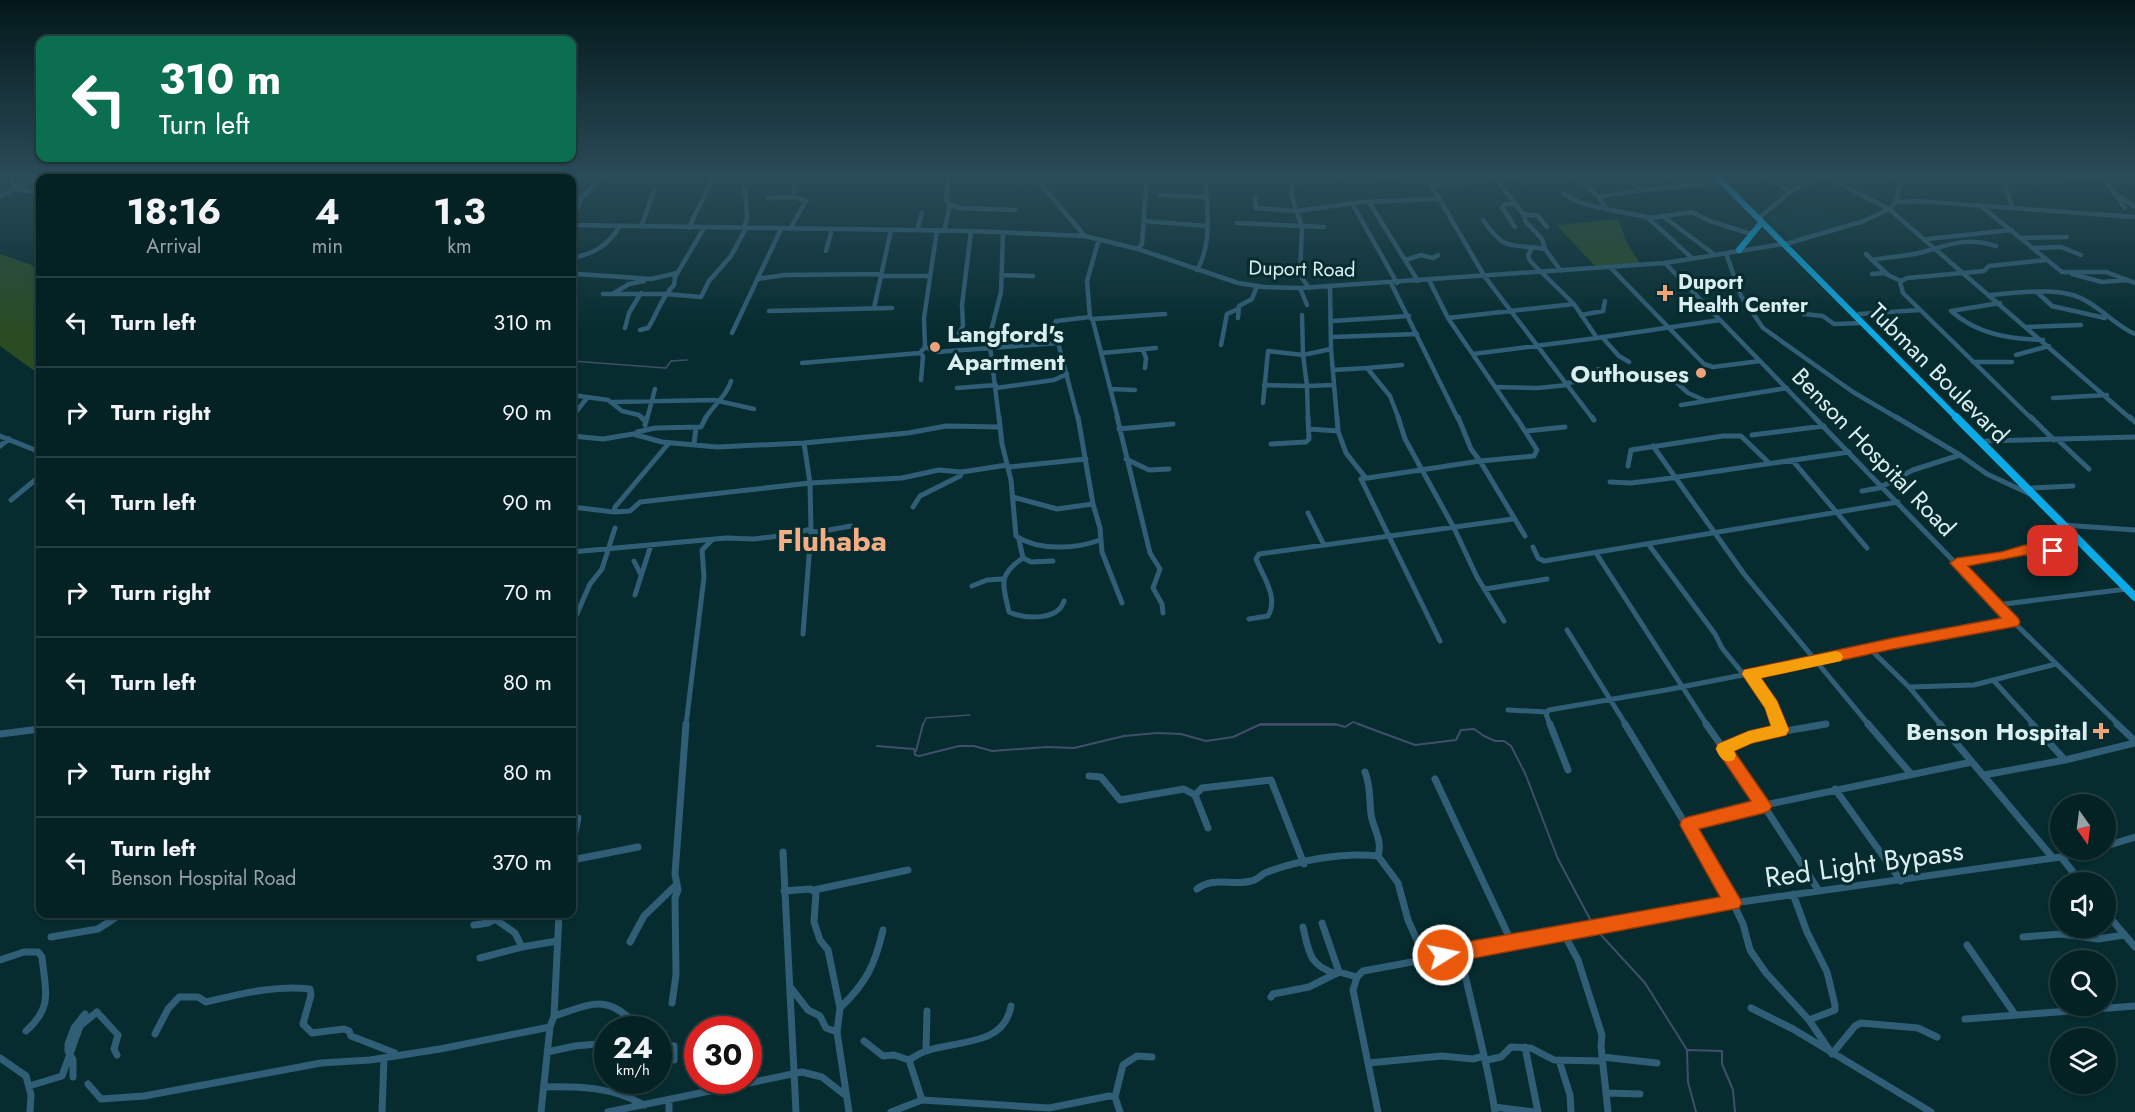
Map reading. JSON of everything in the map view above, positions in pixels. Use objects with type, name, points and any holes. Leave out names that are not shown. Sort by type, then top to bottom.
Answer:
[{"type":"highway","points":[[1739,250],[1755,228]]},
{"type":"highway","name":"Tubman Boulevard","points":[[1770,228],[1986,441],[2033,492]]},
{"type":"highway","name":"Tubman Boulevard","points":[[1787,244],[1862,323],[2135,591]]},
{"type":"highway","name":"Tubman Boulevard","points":[[2066,525],[2135,597]]},
{"type":"street","points":[[576,257],[590,255],[604,247],[619,228]]},
{"type":"street","name":"Duport Road","points":[[684,228],[971,231],[1085,236],[1138,249],[1238,283],[1300,288],[1665,263],[1787,244],[1841,228]]},
{"type":"street","points":[[640,330],[648,328],[660,309],[666,294],[674,285],[677,273],[704,228]]},
{"type":"street","points":[[603,294],[641,293],[701,297],[709,281],[731,255],[745,228]]},
{"type":"street","points":[[1075,228],[1085,236]]},
{"type":"street","points":[[1138,249],[1142,244],[1143,228]]},
{"type":"street","points":[[1197,270],[1203,261],[1207,228]]},
{"type":"street","points":[[1302,228],[1300,275],[1309,288]]},
{"type":"street","points":[[1366,228],[1398,283]]},
{"type":"street","points":[[1386,228],[1418,281]]},
{"type":"street","points":[[1456,228],[1485,277],[1594,420]]},
{"type":"street","points":[[1489,228],[1499,242],[1516,248],[1545,249]]},
{"type":"street","points":[[1532,228],[1542,239],[1545,249],[1561,271]]},
{"type":"street","points":[[1659,228],[1692,258]]},
{"type":"street","points":[[1677,228],[1716,255]]},
{"type":"street","points":[[1732,228],[1751,234]]},
{"type":"street","points":[[1913,228],[2107,395],[2135,422]]},
{"type":"street","points":[[2009,228],[2056,269],[2102,282],[2129,280]]},
{"type":"street","points":[[732,333],[781,229]]},
{"type":"street","points":[[826,251],[832,229]]},
{"type":"street","points":[[874,308],[891,230]]},
{"type":"street","points":[[1927,239],[2012,230]]},
{"type":"street","points":[[802,363],[920,353],[925,347],[924,318],[937,231]]},
{"type":"street","points":[[959,333],[963,326],[962,305],[971,231]]},
{"type":"street","points":[[1004,232],[1000,301],[991,331],[991,349],[1016,536],[1023,558]]},
{"type":"street","points":[[2022,238],[2067,237]]},
{"type":"street","points":[[1099,239],[1087,281],[1091,318],[1111,389],[1149,552],[1160,566],[1161,573],[1153,587],[1162,602],[1163,613]]},
{"type":"street","points":[[1872,260],[1917,254],[1956,242],[1982,242],[1996,246]]},
{"type":"street","points":[[1533,247],[1529,252],[1529,259],[1574,304],[1599,338],[1618,356],[1629,362]]},
{"type":"street","points":[[2034,248],[2061,247],[2081,255]]},
{"type":"street","points":[[1726,253],[1734,267],[1739,290],[1746,306],[1764,329],[1853,392],[1960,454],[1997,480],[2033,492],[2073,486]]},
{"type":"street","points":[[1406,260],[1421,254],[1432,258],[1438,255]]},
{"type":"street","points":[[1866,254],[1885,273],[1901,280],[1984,271],[1990,265],[1997,264],[2046,260]]},
{"type":"street","name":"Benson Hospital Road","points":[[1665,263],[2013,622],[2135,742]]},
{"type":"street","points":[[1610,267],[1665,327],[1707,366],[1760,361]]},
{"type":"street","points":[[2067,273],[2106,272],[2135,283]]},
{"type":"street","points":[[578,274],[633,280],[651,279],[677,273]]},
{"type":"street","points":[[1872,274],[1885,273]]},
{"type":"street","points":[[757,279],[785,275],[930,276]]},
{"type":"street","points":[[1002,275],[1033,276]]},
{"type":"street","points":[[1353,277],[1356,285]]},
{"type":"street","points":[[614,293],[633,280]]},
{"type":"street","points":[[1429,280],[1448,318],[1527,431],[1537,450],[1537,454],[1361,479],[1386,537],[1440,641]]},
{"type":"street","points":[[1901,280],[1900,288],[1920,310],[2089,470]]},
{"type":"street","points":[[1391,283],[1409,316],[1471,449],[1497,487],[1525,537]]},
{"type":"street","points":[[1221,345],[1227,314],[1252,299],[1257,286]]},
{"type":"street","points":[[1330,286],[1331,350],[1338,431],[1346,453],[1365,477]]},
{"type":"street","points":[[1300,288],[1307,305]]},
{"type":"street","points":[[625,328],[629,313],[641,293]]},
{"type":"street","points":[[1990,295],[2038,293],[2078,296],[2108,319],[2135,334]]},
{"type":"street","points":[[2038,293],[2052,306],[2108,319]]},
{"type":"street","points":[[1581,315],[1603,311],[1605,301]]},
{"type":"street","points":[[2000,303],[1951,310],[1963,321],[1982,330],[2019,339],[2043,340]]},
{"type":"street","points":[[1448,318],[1574,304]]},
{"type":"street","points":[[769,311],[892,308]]},
{"type":"street","points":[[1238,309],[1238,318]]},
{"type":"street","points":[[1858,314],[1920,310]]},
{"type":"street","points":[[1122,603],[1104,558],[1086,459],[1054,323],[1091,318],[1165,314]]},
{"type":"street","points":[[1804,314],[1823,316],[1832,324],[1862,323]]},
{"type":"street","points":[[1271,444],[1306,442],[1309,429],[1302,315]]},
{"type":"street","points":[[1332,321],[1409,316]]},
{"type":"street","points":[[1473,354],[1719,320]]},
{"type":"street","points":[[2027,327],[2081,326]]},
{"type":"street","points":[[1332,337],[1417,334]]},
{"type":"street","points":[[925,347],[936,352],[1058,343]]},
{"type":"street","points":[[2016,355],[2049,346]]},
{"type":"street","points":[[1102,353],[1156,348]]},
{"type":"street","points":[[1143,350],[1146,358],[1145,368]]},
{"type":"street","points":[[1263,403],[1268,351],[1303,355],[1331,350]]},
{"type":"street","points":[[920,353],[923,356],[920,366],[921,380]]},
{"type":"street","points":[[1973,362],[2012,362]]},
{"type":"street","points":[[1333,370],[1402,365]]},
{"type":"street","points":[[1367,368],[1390,396],[1398,413],[1405,439],[1423,469],[1485,590],[1504,621]]},
{"type":"street","points":[[1497,387],[1538,388],[1604,378],[1598,369]]},
{"type":"street","points":[[957,388],[1054,380],[1067,374]]},
{"type":"street","points":[[576,436],[603,439],[633,434],[645,429],[701,428],[713,405],[725,395],[731,381]]},
{"type":"street","points":[[1677,383],[1688,393],[1706,401]]},
{"type":"street","points":[[1264,385],[1333,385]]},
{"type":"street","points":[[1681,405],[1787,388]]},
{"type":"street","points":[[645,429],[654,401],[655,389]]},
{"type":"street","points":[[1111,389],[1136,390]]},
{"type":"street","points":[[2053,398],[2107,395]]},
{"type":"street","points":[[576,396],[613,402],[718,401],[754,409]]},
{"type":"street","points":[[576,412],[587,398]]},
{"type":"street","points":[[613,402],[622,411],[639,415],[646,422]]},
{"type":"street","points":[[1119,429],[1173,424]]},
{"type":"street","points":[[633,434],[662,442],[717,447],[804,443],[908,433],[946,426],[1000,427]]},
{"type":"street","points":[[1752,435],[1824,426]]},
{"type":"street","points":[[1527,431],[1565,427]]},
{"type":"street","points":[[694,444],[696,428]]},
{"type":"street","points":[[1309,429],[1338,431]]},
{"type":"street","points":[[0,436],[36,450]]},
{"type":"street","points":[[1628,466],[1631,450],[1693,440],[1741,436],[1770,463]]},
{"type":"street","points":[[1986,441],[2135,436]]},
{"type":"street","points":[[0,446],[9,439]]},
{"type":"street","points":[[614,512],[615,507],[653,459],[670,442]]},
{"type":"street","points":[[803,634],[811,530],[810,483],[804,443]]},
{"type":"street","points":[[1653,447],[1713,534],[1815,662],[1911,774]]},
{"type":"street","points":[[1610,482],[1631,483],[1849,452]]},
{"type":"street","points":[[1862,491],[1883,486],[1934,462],[1960,454]]},
{"type":"street","points":[[576,507],[614,512],[630,511],[640,502],[647,501],[810,483],[902,478],[939,470],[962,472],[1086,459]]},
{"type":"street","points":[[1126,459],[1149,470],[1169,469]]},
{"type":"street","points":[[1792,460],[1867,548]]},
{"type":"street","points":[[913,507],[920,496],[960,476],[962,472]]},
{"type":"street","points":[[11,501],[36,479]]},
{"type":"street","points":[[1012,497],[1057,509],[1093,504]]},
{"type":"street","points":[[1533,547],[1538,558],[1544,561],[1898,502]]},
{"type":"street","points":[[1308,513],[1324,545]]},
{"type":"street","points":[[1249,619],[1268,616],[1273,602],[1258,565],[1257,555],[1514,519]]},
{"type":"street","points":[[2066,525],[2135,530]]},
{"type":"street","points":[[576,552],[712,540],[760,539],[851,526]]},
{"type":"street","points":[[576,616],[590,584],[602,569],[615,528]]},
{"type":"street","points":[[1957,563],[2001,557],[2025,550],[2064,550],[2071,547],[2077,539]]},
{"type":"street","points":[[672,1003],[676,975],[677,884],[675,874],[683,747],[691,671],[698,652],[697,644],[701,624],[705,562],[702,550],[712,540]]},
{"type":"street","points":[[1019,540],[1036,546],[1087,545],[1100,540]]},
{"type":"street","points":[[634,595],[651,545]]},
{"type":"street","points":[[1648,545],[1715,634],[1722,648],[1747,674],[1771,705],[1781,730]]},
{"type":"street","points":[[1596,553],[1682,687],[1819,891]]},
{"type":"street","points":[[1023,558],[1031,562],[1053,561]]},
{"type":"street","points":[[1023,558],[1009,567],[1002,579],[1007,609],[1012,615],[1055,614],[1060,610],[1064,601]]},
{"type":"street","points":[[634,561],[641,575]]},
{"type":"street","points":[[972,586],[987,580],[1002,579]]},
{"type":"street","points":[[1485,590],[1547,579]]},
{"type":"street","points":[[1996,604],[2127,589]]},
{"type":"street","points":[[1508,710],[1547,712],[2013,622]]},
{"type":"street","points":[[1567,630],[1688,825],[1733,903],[1743,924],[1750,950],[1766,973],[1809,1020],[1832,1054]]},
{"type":"street","points":[[1869,648],[1909,687],[2050,850]]},
{"type":"street","points":[[1909,687],[1957,686],[1994,681],[2056,664]]},
{"type":"street","points":[[1994,681],[2065,760]]},
{"type":"street","points":[[1547,712],[1568,770]]},
{"type":"street","points":[[1724,749],[1749,737],[1826,724]]},
{"type":"street","points":[[0,734],[36,730]]},
{"type":"street","points":[[1984,775],[2065,760],[2135,742]]},
{"type":"street","points":[[1688,825],[1726,813],[1972,762]]},
{"type":"street","points":[[1365,772],[1372,791],[1372,819],[1381,843],[1378,856]]},
{"type":"street","points":[[1089,776],[1101,777],[1120,800],[1184,789],[1194,795],[1208,828]]},
{"type":"street","points":[[1435,778],[1512,943]]},
{"type":"street","points":[[1194,795],[1202,788],[1271,780],[1304,864]]},
{"type":"street","points":[[1835,789],[1901,881]]},
{"type":"street","points":[[576,827],[578,818]]},
{"type":"street","points":[[2116,843],[2135,837]]},
{"type":"street","points":[[576,859],[638,847]]},
{"type":"street","points":[[783,852],[796,1112]]},
{"type":"street","points":[[1197,889],[1207,883],[1220,881],[1250,882],[1256,880],[1264,872],[1304,864],[1365,855],[1378,856],[1398,883],[1408,920],[1425,958]]},
{"type":"street","name":"Red Light Bypass","points":[[1357,977],[1363,971],[1372,968],[1733,903],[2050,859]]},
{"type":"street","points":[[2059,860],[2071,872]]},
{"type":"street","points":[[784,891],[814,890],[908,870]]},
{"type":"street","points":[[630,942],[645,914],[677,884]]},
{"type":"street","points":[[814,890],[814,922],[820,940],[828,950],[840,1008],[837,1032],[849,1112]]},
{"type":"street","points":[[1793,894],[1807,932],[1827,972],[1835,1005],[1835,1010],[1832,1012],[1809,1020]]},
{"type":"street","points":[[51,937],[100,929],[117,918]]},
{"type":"street","points":[[541,1112],[550,1027],[554,1016],[559,918]]},
{"type":"street","points":[[474,925],[495,919],[518,934],[522,947]]},
{"type":"street","points":[[1322,923],[1338,973]]},
{"type":"street","points":[[2116,925],[2135,947]]},
{"type":"street","points":[[1303,927],[1309,953],[1319,968],[1338,973]]},
{"type":"street","points":[[840,1008],[862,988],[876,962],[883,930]]},
{"type":"street","points":[[1564,934],[1578,960],[1602,1035],[1602,1059],[1608,1112]]},
{"type":"street","points":[[2023,937],[2061,934],[2098,939],[2124,935]]},
{"type":"street","points":[[480,958],[557,941]]},
{"type":"street","points":[[1967,945],[2014,1013]]},
{"type":"street","points":[[0,960],[24,952],[38,952],[42,957],[42,972],[46,978],[46,1012],[26,1031]]},
{"type":"street","points":[[1460,952],[1486,1058],[1495,1109],[1537,1112],[1525,1047]]},
{"type":"street","points":[[1271,998],[1273,994],[1309,987],[1338,973],[1345,972],[1357,977],[1353,990],[1378,1112]]},
{"type":"street","points":[[790,987],[808,1011],[820,1016],[826,1028],[837,1032]]},
{"type":"street","points":[[155,1034],[168,1009],[179,997],[198,998],[206,1002],[263,991],[303,988],[310,989],[311,995],[303,1024],[312,1033],[344,1029],[349,1031],[351,1036],[389,1053],[400,1054]]},
{"type":"street","points":[[554,1016],[587,1006],[609,1004],[620,1009],[627,1016]]},
{"type":"street","points":[[864,1041],[883,1056],[894,1055],[909,1060],[926,1051],[988,1037],[996,1033],[1006,1024],[1011,1006]]},
{"type":"street","points":[[1965,1019],[2014,1013],[2084,1012],[2135,1006]]},
{"type":"street","points":[[1751,1008],[1793,1029],[1932,1112]]},
{"type":"street","points":[[926,1051],[927,1011]]},
{"type":"street","points":[[69,1053],[76,1043],[81,1026],[91,1014],[97,1012],[118,1035],[114,1050],[117,1055]]},
{"type":"street","points":[[28,1086],[59,1079],[69,1063],[71,1033],[85,1014]]},
{"type":"street","points":[[1832,1054],[1855,1026],[1861,1023],[1918,1028],[1938,1037]]},
{"type":"street","points":[[88,1084],[101,1099],[144,1096],[321,1063],[384,1058],[440,1049],[550,1027]]},
{"type":"street","points":[[547,1052],[594,1044]]},
{"type":"street","points":[[674,1046],[674,1060]]},
{"type":"street","points":[[1368,1063],[1442,1056],[1456,1059],[1501,1057],[1511,1047],[1525,1047],[1559,1060],[1602,1059],[1657,1064]]},
{"type":"street","points":[[69,1053],[73,1060],[73,1077]]},
{"type":"street","points":[[1120,1112],[1115,1097],[1123,1065],[1137,1056],[1152,1057]]},
{"type":"street","points":[[382,1112],[384,1058]]},
{"type":"street","points":[[0,1059],[10,1063],[26,1076],[31,1095],[30,1112]]},
{"type":"street","points":[[909,1060],[922,1100]]},
{"type":"street","points":[[1559,1060],[1570,1095],[1571,1112]]},
{"type":"street","points":[[608,1112],[794,1073],[817,1073],[845,1095]]},
{"type":"street","points":[[544,1087],[613,1092],[636,1099],[644,1105]]},
{"type":"street","points":[[1607,1093],[1640,1094]]},
{"type":"street","points":[[891,1112],[922,1100],[1049,1108],[1109,1096],[1115,1097]]},
{"type":"street","points":[[669,1100],[669,1112]]},
{"type":"shaded area","points":[[1778,228],[1852,228],[1793,243]]},
{"type":"green space","points":[[1559,228],[1621,228],[1627,243],[1640,263],[1595,266]]},
{"type":"green space","points":[[0,254],[32,265],[36,270],[36,372],[0,346]]},
{"type":"waterway","points":[[576,361],[666,368],[671,361],[687,360]]},
{"type":"waterway","points":[[923,725],[926,718],[970,715]]},
{"type":"waterway","points":[[1348,725],[1353,722],[1362,725]]},
{"type":"waterway","points":[[916,751],[923,724]]},
{"type":"waterway","points":[[1338,725],[1345,727],[1350,724]]},
{"type":"waterway","points":[[1358,724],[1415,745],[1456,740],[1461,730],[1474,729],[1484,736],[1495,741],[1504,741],[1511,746],[1525,773],[1558,859],[1591,921]]},
{"type":"waterway","points":[[877,746],[914,749],[915,755],[919,756],[959,746],[974,746],[992,751],[1047,747],[1074,748],[1124,736],[1157,733],[1181,734],[1206,741],[1233,737],[1259,725]]},
{"type":"waterway","points":[[1259,725],[1338,725]]},
{"type":"waterway","points":[[1259,725],[1338,725]]},
{"type":"waterway","points":[[1601,935],[1645,983],[1687,1050],[1688,1082],[1696,1112]]},
{"type":"waterway","points":[[1688,1050],[1722,1051],[1722,1064],[1733,1090],[1735,1112]]},
{"type":"slow traffic","points":[[1728,755],[1724,749],[1749,737],[1781,730],[1777,724],[1776,714],[1750,674],[1836,657]]},
{"type":"place","name":"Duport Health Center","points":[[1665,293]]},
{"type":"place","name":"Langford's Apartment","points":[[935,347]]},
{"type":"place","name":"Outhouses","points":[[1701,373]]},
{"type":"place","name":"Benson Hospital","points":[[2101,731]]},
{"type":"district","name":"Fluhaba","points":[[832,540]]},
{"type":"route","points":[[1443,955],[1733,903],[1688,825],[1726,813],[1764,806],[1724,749],[1749,737],[1781,730],[1777,724],[1776,714],[1750,674],[1789,668],[1869,648],[2013,622],[1957,563],[2001,557],[2025,550],[2053,551]]}]
